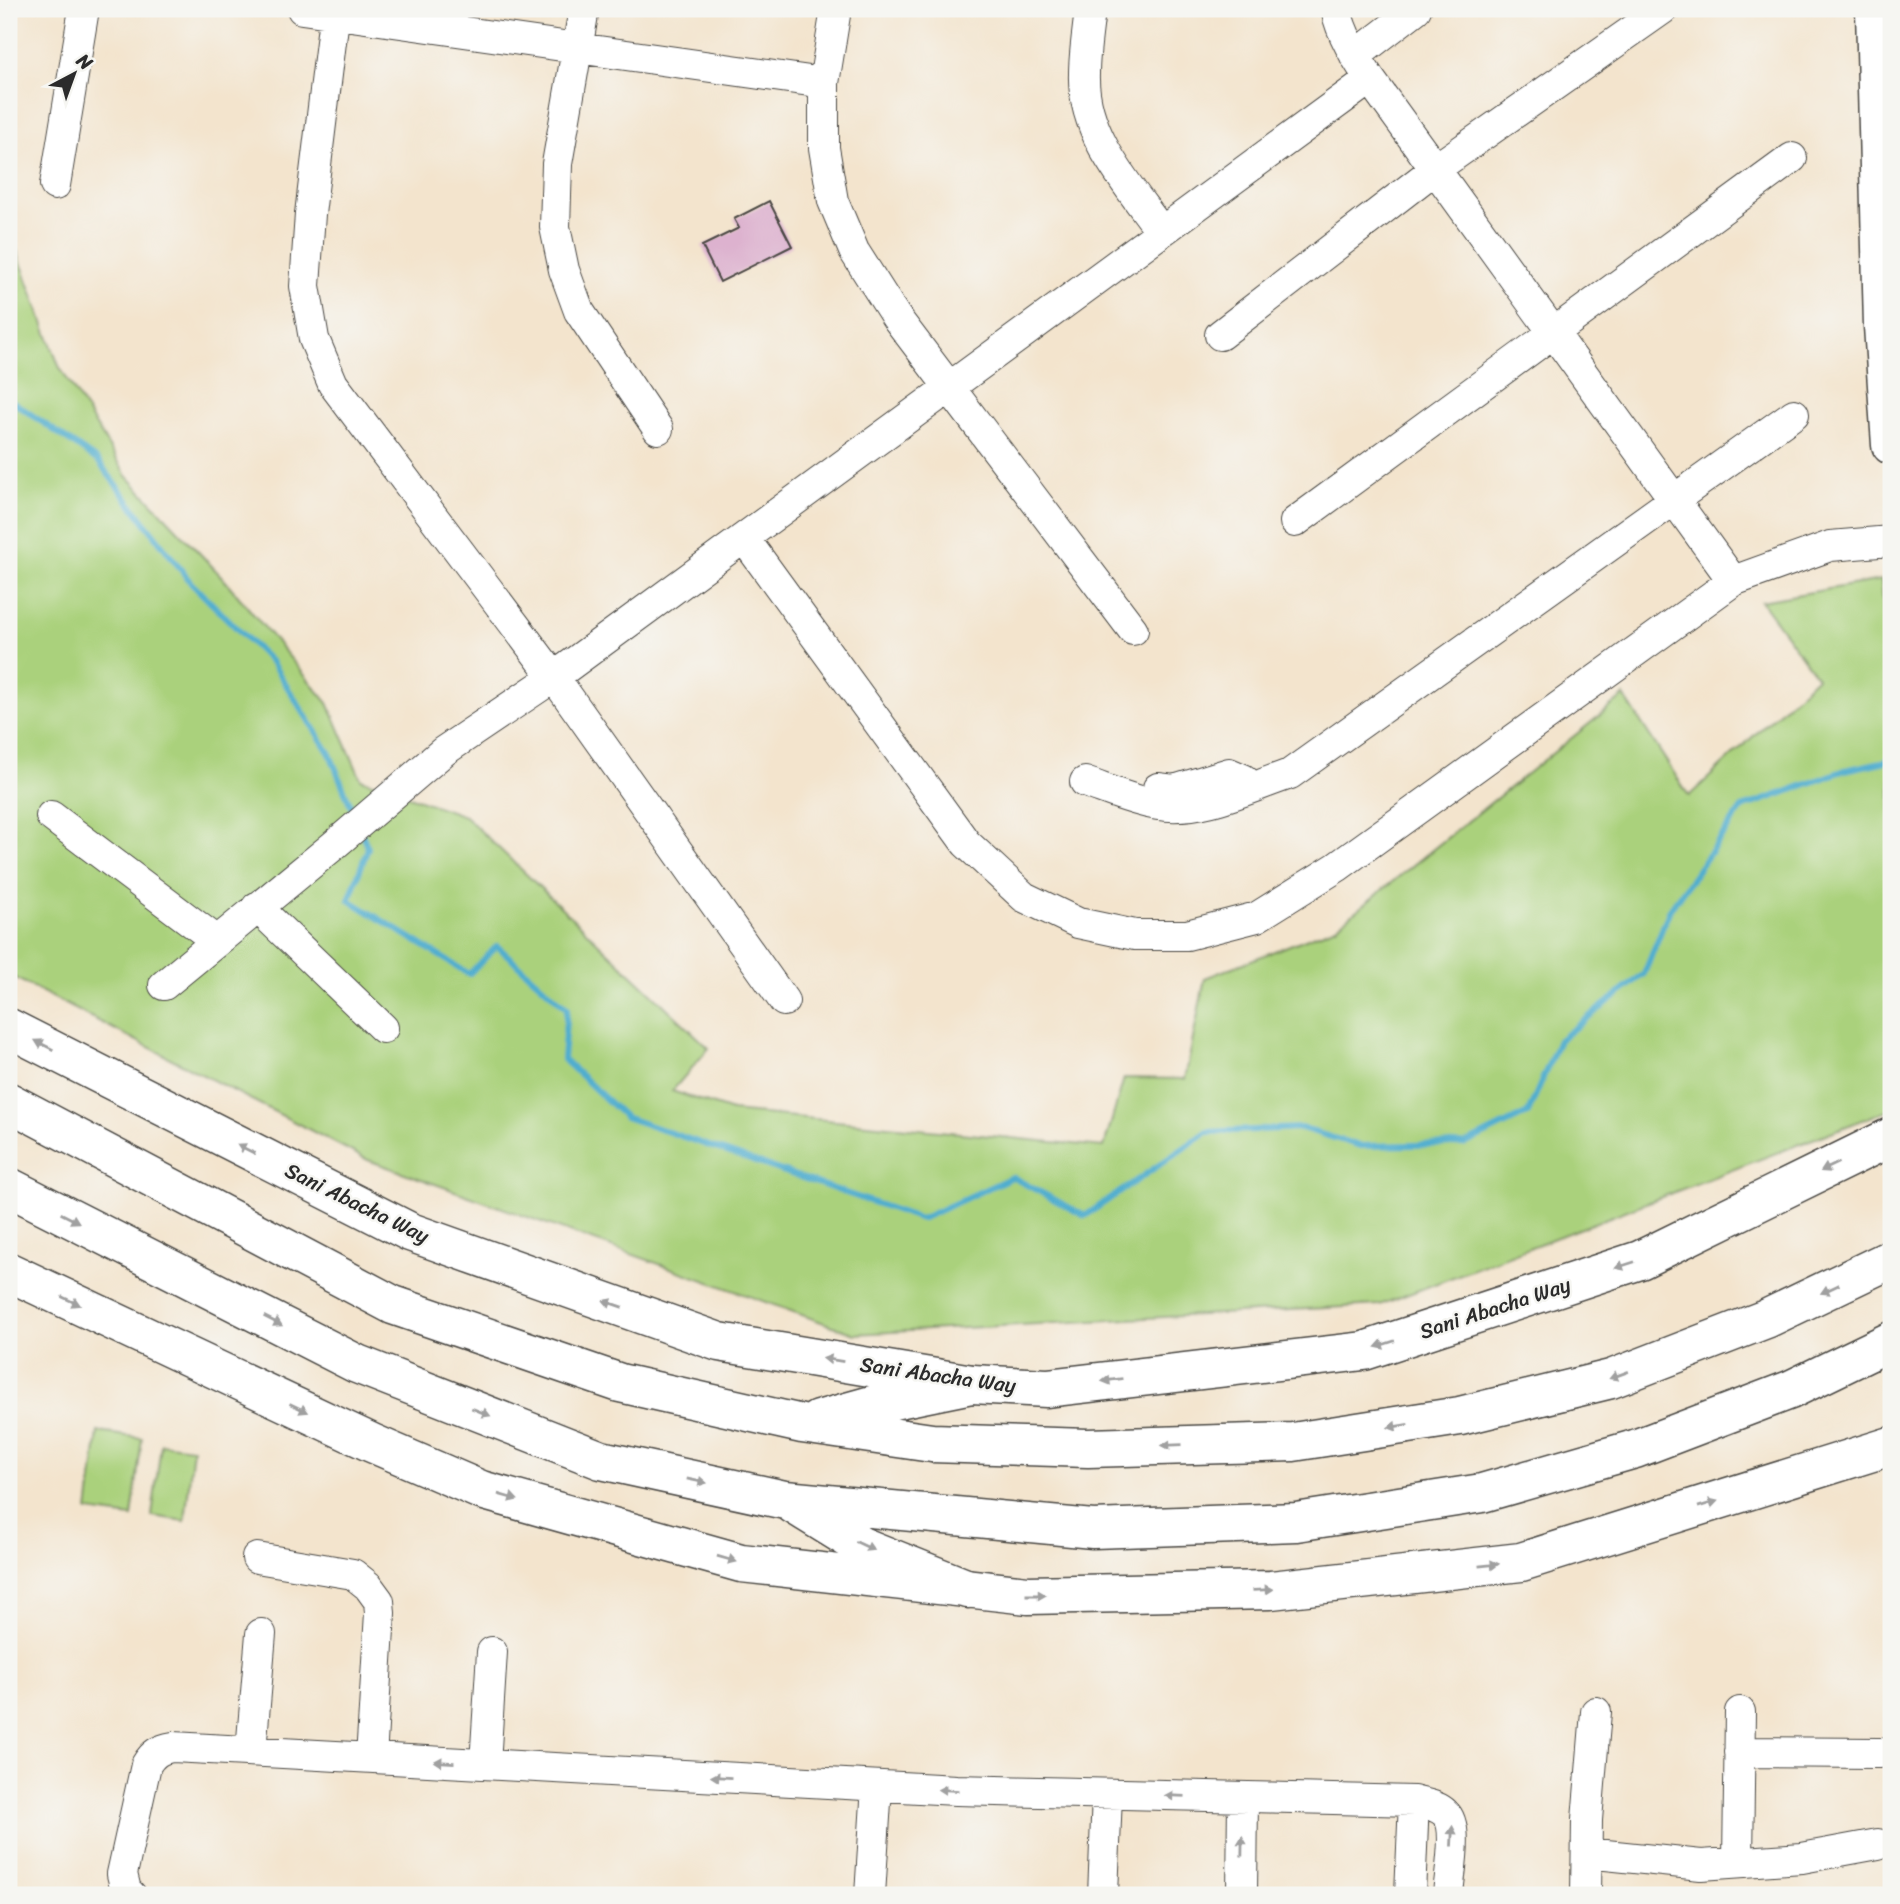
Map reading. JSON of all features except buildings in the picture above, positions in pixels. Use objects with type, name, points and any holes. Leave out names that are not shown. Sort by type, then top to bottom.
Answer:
[{"type":"main road","points":[[1875,9],[1891,445]]},
{"type":"main road","name":"Sani Abacha Way","points":[[9,1028],[410,1232],[719,1342],[972,1384],[1047,1388],[1364,1351],[1640,1260],[1891,1137]]},
{"type":"main road","points":[[9,1102],[393,1305],[620,1383],[802,1424],[932,1443],[1088,1448],[1305,1440],[1460,1416],[1611,1379],[1766,1319],[1891,1259]]},
{"type":"main road","points":[[9,1187],[357,1364],[601,1460],[785,1500],[1093,1529],[1296,1522],[1482,1493],[1635,1449],[1790,1390],[1891,1341]]},
{"type":"main road","points":[[9,1272],[372,1443],[481,1489],[741,1563],[1028,1595],[1271,1590],[1521,1562],[1891,1446]]},
{"type":"main road","points":[[802,1424],[880,1403],[972,1384]]},
{"type":"main road","points":[[785,1500],[861,1545],[968,1589]]},
{"type":"street","points":[[55,185],[84,9]]},
{"type":"street","points":[[302,9],[335,11],[824,83]]},
{"type":"street","points":[[584,9],[557,164],[555,227],[564,270],[579,311],[658,429]]},
{"type":"street","points":[[836,9],[824,83],[824,148],[833,201],[854,251],[896,317],[1133,630]]},
{"type":"street","points":[[1090,9],[1083,76],[1091,121],[1114,166],[1161,231]]},
{"type":"street","points":[[1336,9],[1338,20],[1362,67],[1733,581]]},
{"type":"street","points":[[164,985],[334,846],[444,751],[554,677],[1161,231],[1362,67],[1416,9]]},
{"type":"street","points":[[1220,335],[1435,169],[1663,9]]},
{"type":"street","points":[[335,11],[310,214],[305,286],[314,340],[333,384],[554,677],[784,1001]]},
{"type":"street","points":[[1294,522],[1793,158]]},
{"type":"street","points":[[1085,782],[1141,801],[1177,806],[1209,801],[1290,774],[1794,414]]},
{"type":"street","points":[[744,538],[966,843],[1024,897],[1077,922],[1135,935],[1186,935],[1257,917],[1337,867],[1733,581],[1830,546],[1891,541]]},
{"type":"street","points":[[1132,783],[1174,790],[1229,773],[1243,779],[1252,787]]},
{"type":"street","points":[[51,816],[216,941]]},
{"type":"street","points":[[257,907],[383,1028]]},
{"type":"street","points":[[257,1558],[353,1574],[368,1586],[379,1601],[371,1758]]},
{"type":"street","points":[[251,1751],[261,1634]]},
{"type":"street","points":[[485,1764],[492,1652]]},
{"type":"street","points":[[1586,1895],[1587,1820],[1596,1712]]},
{"type":"street","points":[[1738,1862],[1740,1712]]},
{"type":"street","points":[[131,1895],[126,1890],[122,1874],[146,1765],[152,1755],[161,1749],[173,1747],[877,1786],[1414,1801],[1445,1812],[1454,1825],[1448,1895]]},
{"type":"street","points":[[1739,1752],[1880,1753]]},
{"type":"street","points":[[870,1895],[877,1786]]},
{"type":"street","points":[[1103,1895],[1107,1794]]},
{"type":"street","points":[[1242,1895],[1243,1798]]},
{"type":"street","points":[[1410,1895],[1414,1801]]},
{"type":"street","points":[[1587,1853],[1701,1865],[1802,1858],[1878,1844]]},
{"type":"green space","points":[[9,230],[59,366],[127,476],[223,578],[328,703],[361,779],[465,816],[709,1048],[672,1091],[732,1111],[1104,1147],[1124,1078],[1185,1079],[1205,978],[1336,927],[1624,696],[1689,796],[1817,677],[1761,601],[1881,580],[1891,698],[1891,1109],[1380,1305],[855,1334],[368,1160],[9,975]]},
{"type":"green space","points":[[98,1432],[142,1438],[132,1517],[88,1511]]},
{"type":"green space","points":[[161,1444],[193,1448],[185,1521],[152,1516]]},
{"type":"waterway","points":[[9,399],[98,461],[192,584],[272,663],[330,754],[355,817]]},
{"type":"waterway","points":[[362,834],[368,848],[349,900],[469,974],[497,946],[567,1008],[563,1059],[625,1117],[921,1219],[1012,1177],[1085,1216],[1207,1132],[1301,1128],[1360,1146],[1465,1144],[1528,1113],[1559,1040],[1644,974],[1670,909],[1742,808],[1845,770],[1891,760]]}]
